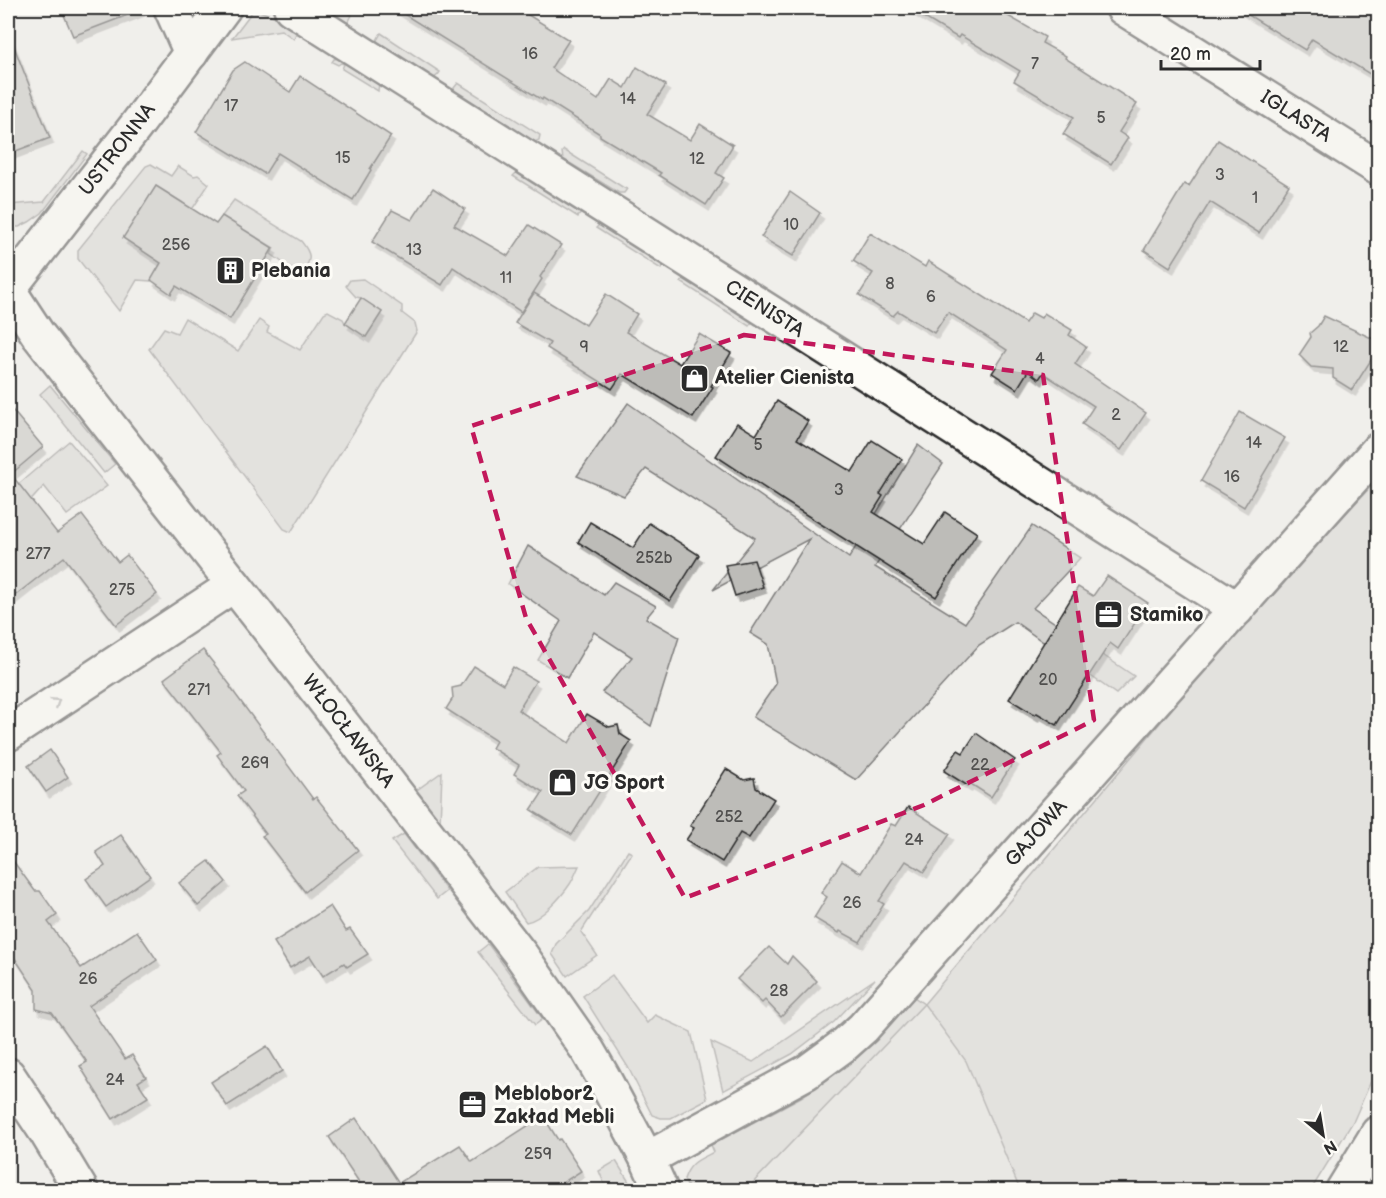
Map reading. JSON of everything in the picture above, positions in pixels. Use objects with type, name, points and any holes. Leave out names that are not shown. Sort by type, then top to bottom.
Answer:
[{"type":"street","points":[[171,8],[190,53]]},
{"type":"street","name":"USTRONNA","points":[[8,290],[136,126],[224,8]]},
{"type":"street","name":"CIENISTA","points":[[291,8],[1238,609]]},
{"type":"street","name":"IGLASTA","points":[[1123,8],[1378,168]]},
{"type":"street","name":"WŁOCŁAWSKA","points":[[8,290],[39,336],[319,692],[521,955],[603,1077],[647,1159],[661,1191]]},
{"type":"street","name":"GAJOWA","points":[[647,1159],[807,1072],[863,1028],[1378,450]]},
{"type":"street","points":[[8,734],[234,585]]},
{"type":"street","points":[[8,1075],[81,1191]]},
{"type":"street","points":[[1343,1191],[1378,1133]]},
{"type":"highlighted area","points":[[744,335],[1043,375],[1094,720],[924,805],[685,898],[526,618],[471,426]]},
{"type":"shaded area","points":[[322,8],[340,8],[352,15],[348,23]]},
{"type":"shaded area","points":[[254,9],[276,17],[297,30],[294,39],[281,30],[232,38]]},
{"type":"shaded area","points":[[381,33],[440,72],[438,75],[434,78],[376,42]]},
{"type":"shaded area","points":[[339,58],[379,83],[378,91],[342,69],[344,64],[338,65],[332,62]]},
{"type":"shaded area","points":[[458,83],[540,135],[539,140],[535,142],[455,93],[454,88]]},
{"type":"shaded area","points":[[564,150],[627,189],[624,193],[619,193],[563,159]]},
{"type":"shaded area","points":[[83,151],[87,154],[42,213],[19,227],[8,227],[8,205],[44,202]]},
{"type":"shaded area","points":[[151,164],[171,176],[178,166],[194,176],[198,175],[209,184],[191,211],[182,202],[156,186],[124,238],[162,261],[151,281],[137,280],[119,311],[78,259],[78,250],[146,166]]},
{"type":"shaded area","points":[[521,170],[581,209],[578,217],[513,176]]},
{"type":"shaded area","points":[[234,200],[301,241],[308,251],[309,258],[301,276],[271,254],[274,248],[222,216]]},
{"type":"shaded area","points":[[601,223],[662,261],[661,269],[596,228]]},
{"type":"shaded area","points":[[686,275],[755,318],[749,326],[681,282]]},
{"type":"shaded area","points":[[363,279],[402,306],[402,313],[415,323],[417,331],[291,532],[284,529],[149,349],[164,328],[177,333],[185,318],[238,351],[259,320],[269,327],[267,332],[300,350],[324,313],[328,311],[343,319],[345,323],[366,337],[382,312],[356,297],[346,286],[350,280]]},
{"type":"shaded area","points":[[50,385],[115,464],[104,473],[40,394]]},
{"type":"shaded area","points":[[628,403],[849,558],[918,445],[943,464],[875,567],[965,623],[1032,526],[1080,558],[1033,608],[1134,676],[1116,694],[1015,622],[979,645],[856,780],[753,717],[776,684],[768,644],[750,633],[809,539],[713,590],[755,538],[646,469],[624,496],[577,476]]},
{"type":"shaded area","points":[[69,441],[107,486],[67,515],[44,486],[8,526],[8,493]]},
{"type":"shaded area","points":[[1378,479],[1378,1065],[1354,1120],[1311,1190],[1020,1190],[966,1061],[924,1004],[1249,617]]},
{"type":"shaded area","points":[[528,546],[604,595],[614,582],[656,606],[646,618],[679,637],[651,726],[602,692],[632,657],[594,632],[567,678],[538,660],[561,621],[508,584]]},
{"type":"shaded area","points":[[442,772],[440,824],[414,792]]},
{"type":"shaded area","points":[[404,834],[447,891],[437,899],[392,841]]},
{"type":"shaded area","points":[[628,851],[632,853],[581,932],[597,955],[567,976],[552,954],[556,944],[589,911]]},
{"type":"shaded area","points":[[579,866],[562,895],[551,907],[532,920],[526,922],[505,892],[538,867]]},
{"type":"shaded area","points":[[488,944],[543,1019],[535,1025],[478,952]]},
{"type":"shaded area","points":[[612,975],[647,1023],[655,1015],[691,1032],[707,1099],[671,1118],[652,1115],[628,1067],[583,996]]},
{"type":"shaded area","points":[[875,979],[834,1022],[792,1054],[723,1091],[711,1042],[753,1062]]},
{"type":"shaded area","points":[[914,997],[924,1004],[746,1190],[689,1190],[684,1179],[686,1173],[695,1162],[714,1152],[711,1145],[801,1097],[827,1080],[850,1061]]},
{"type":"shaded area","points":[[924,1004],[966,1061],[1020,1190],[746,1190]]},
{"type":"shaded area","points":[[616,1161],[634,1190],[607,1190],[599,1171]]},
{"type":"building","points":[[61,8],[141,8],[141,10],[73,36]]},
{"type":"building","points":[[394,8],[517,8],[569,40],[551,68],[598,100],[611,79],[625,88],[637,67],[666,85],[647,114],[690,140],[700,124],[733,145],[716,173],[724,178],[706,205],[659,175],[661,173],[543,98],[542,100]]},
{"type":"building","points":[[908,8],[994,8],[1045,37],[1042,43],[1066,56],[1065,58],[1137,104],[1119,132],[1128,138],[1111,164],[1063,134],[1074,117],[1014,81],[1020,71],[960,35],[958,38]]},
{"type":"building","points":[[1237,8],[1378,8],[1378,79],[1312,39],[1305,50]]},
{"type":"building","points":[[8,35],[50,138],[8,154]]},
{"type":"building","points":[[245,62],[290,92],[300,76],[391,136],[353,200],[278,153],[265,174],[196,132],[233,70]]},
{"type":"building","points":[[1218,140],[1289,185],[1259,233],[1210,202],[1170,267],[1144,250],[1184,184],[1189,186]]},
{"type":"building","points":[[156,186],[216,224],[222,216],[273,248],[230,319],[176,286],[171,294],[151,280],[161,263],[123,238]]},
{"type":"building","points":[[433,188],[465,209],[454,225],[508,256],[529,225],[561,245],[521,312],[453,267],[442,285],[372,242],[392,210],[412,220]]},
{"type":"building","points":[[790,192],[820,213],[793,256],[761,237]]},
{"type":"building","points":[[870,233],[925,267],[928,261],[1025,323],[1032,313],[1041,318],[1044,313],[1072,330],[1069,335],[1086,347],[1075,364],[1146,413],[1121,450],[1082,424],[1094,406],[1043,373],[1039,379],[1028,371],[1017,389],[992,373],[1007,350],[948,312],[934,333],[898,311],[893,316],[859,295],[873,273],[853,261]]},
{"type":"building","points":[[534,293],[586,325],[606,294],[637,314],[626,332],[680,364],[699,334],[731,353],[693,418],[622,374],[612,389],[547,348],[550,343],[515,323]]},
{"type":"building","points":[[361,298],[382,312],[366,337],[345,323]]},
{"type":"building","points":[[1324,316],[1378,341],[1378,349],[1352,390],[1333,378],[1333,369],[1311,367],[1299,355],[1311,337],[1310,333]]},
{"type":"building","points":[[777,401],[808,421],[797,439],[852,472],[872,440],[902,459],[880,494],[883,496],[873,512],[924,544],[945,512],[977,533],[936,597],[716,456],[737,423],[756,435]]},
{"type":"building","points":[[8,405],[43,447],[11,474],[57,533],[82,515],[118,562],[127,555],[157,594],[116,625],[64,557],[8,601]]},
{"type":"building","points":[[1240,412],[1285,438],[1244,507],[1201,481]]},
{"type":"building","points":[[590,522],[633,548],[649,523],[699,555],[670,601],[578,542]]},
{"type":"building","points":[[754,560],[763,587],[735,596],[725,565]]},
{"type":"building","points":[[1107,576],[1148,603],[1118,649],[1110,643],[1057,725],[1009,699],[1078,587],[1093,596]]},
{"type":"building","points":[[203,650],[313,799],[316,797],[358,850],[305,892],[262,836],[266,834],[237,796],[244,791],[217,755],[221,752],[164,679]]},
{"type":"building","points":[[474,666],[503,684],[513,667],[536,681],[518,710],[569,743],[587,714],[609,727],[618,725],[620,734],[631,741],[572,835],[531,810],[543,792],[514,774],[519,765],[492,748],[496,741],[446,709],[453,698],[452,688],[461,686]]},
{"type":"building","points":[[976,733],[1015,760],[991,797],[944,771],[958,750],[963,753]]},
{"type":"building","points":[[50,750],[68,777],[46,792],[28,766]]},
{"type":"building","points":[[726,769],[744,780],[754,778],[756,788],[774,799],[749,838],[740,833],[722,862],[686,840],[694,828],[690,826]]},
{"type":"building","points":[[908,807],[950,834],[924,872],[906,861],[879,901],[884,904],[860,942],[814,918],[827,897],[821,893],[842,861],[861,873],[891,824],[896,826]]},
{"type":"building","points":[[121,835],[150,876],[106,907],[86,879],[105,866],[96,852]]},
{"type":"building","points":[[8,854],[35,891],[40,891],[57,915],[48,922],[81,968],[137,931],[157,960],[89,1006],[125,1059],[132,1055],[146,1077],[138,1082],[148,1097],[113,1119],[80,1066],[87,1062],[52,1013],[36,1009],[36,990],[8,948]]},
{"type":"building","points":[[209,861],[226,882],[198,906],[179,883]]},
{"type":"building","points":[[330,906],[346,931],[350,929],[368,954],[347,967],[344,963],[323,976],[310,956],[290,968],[274,942]]},
{"type":"building","points":[[769,947],[787,964],[792,956],[817,981],[781,1017],[765,1000],[762,1003],[737,979]]},
{"type":"building","points":[[267,1046],[282,1071],[227,1106],[211,1082]]},
{"type":"building","points":[[543,1116],[581,1171],[550,1191],[365,1191],[329,1137],[356,1118],[399,1183],[460,1145],[472,1162]]},
{"type":"place","name":"Plebania","points":[[230,271]]},
{"type":"place","name":"Atelier Cienista","points":[[694,378]]},
{"type":"place","name":"Stamiko","points":[[1109,615]]},
{"type":"place","name":"JG Sport","points":[[563,783]]},
{"type":"place","name":"Meblobor2 Zakład Mebli","points":[[473,1105]]}]
